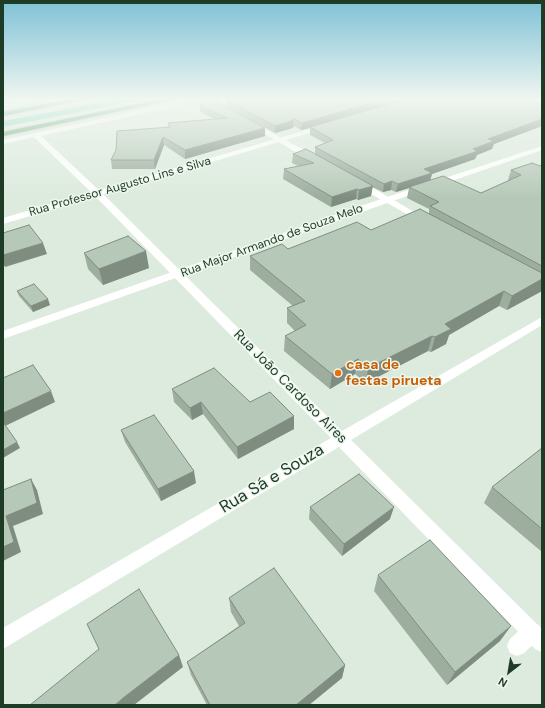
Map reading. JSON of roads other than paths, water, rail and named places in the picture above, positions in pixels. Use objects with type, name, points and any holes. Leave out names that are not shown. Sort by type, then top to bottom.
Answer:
[{"type":"street","points":[[3,142],[50,132]]},
{"type":"street","points":[[266,132],[321,162]]},
{"type":"street","name":"Rua Professor Augusto Lins e Silva","points":[[3,221],[309,132]]},
{"type":"street","name":"Rua João Cardoso Aires","points":[[36,135],[98,194],[178,274],[537,637]]},
{"type":"street","name":"Rua Major Armando de Souza Melo","points":[[3,335],[387,200],[542,148]]},
{"type":"street","points":[[354,181],[435,227]]},
{"type":"street","name":"Rua Sá e Souza","points":[[3,639],[542,320]]},
{"type":"street","points":[[517,646],[537,637]]},
{"type":"place","name":"casa de festas pirueta","points":[[338,373]]}]
